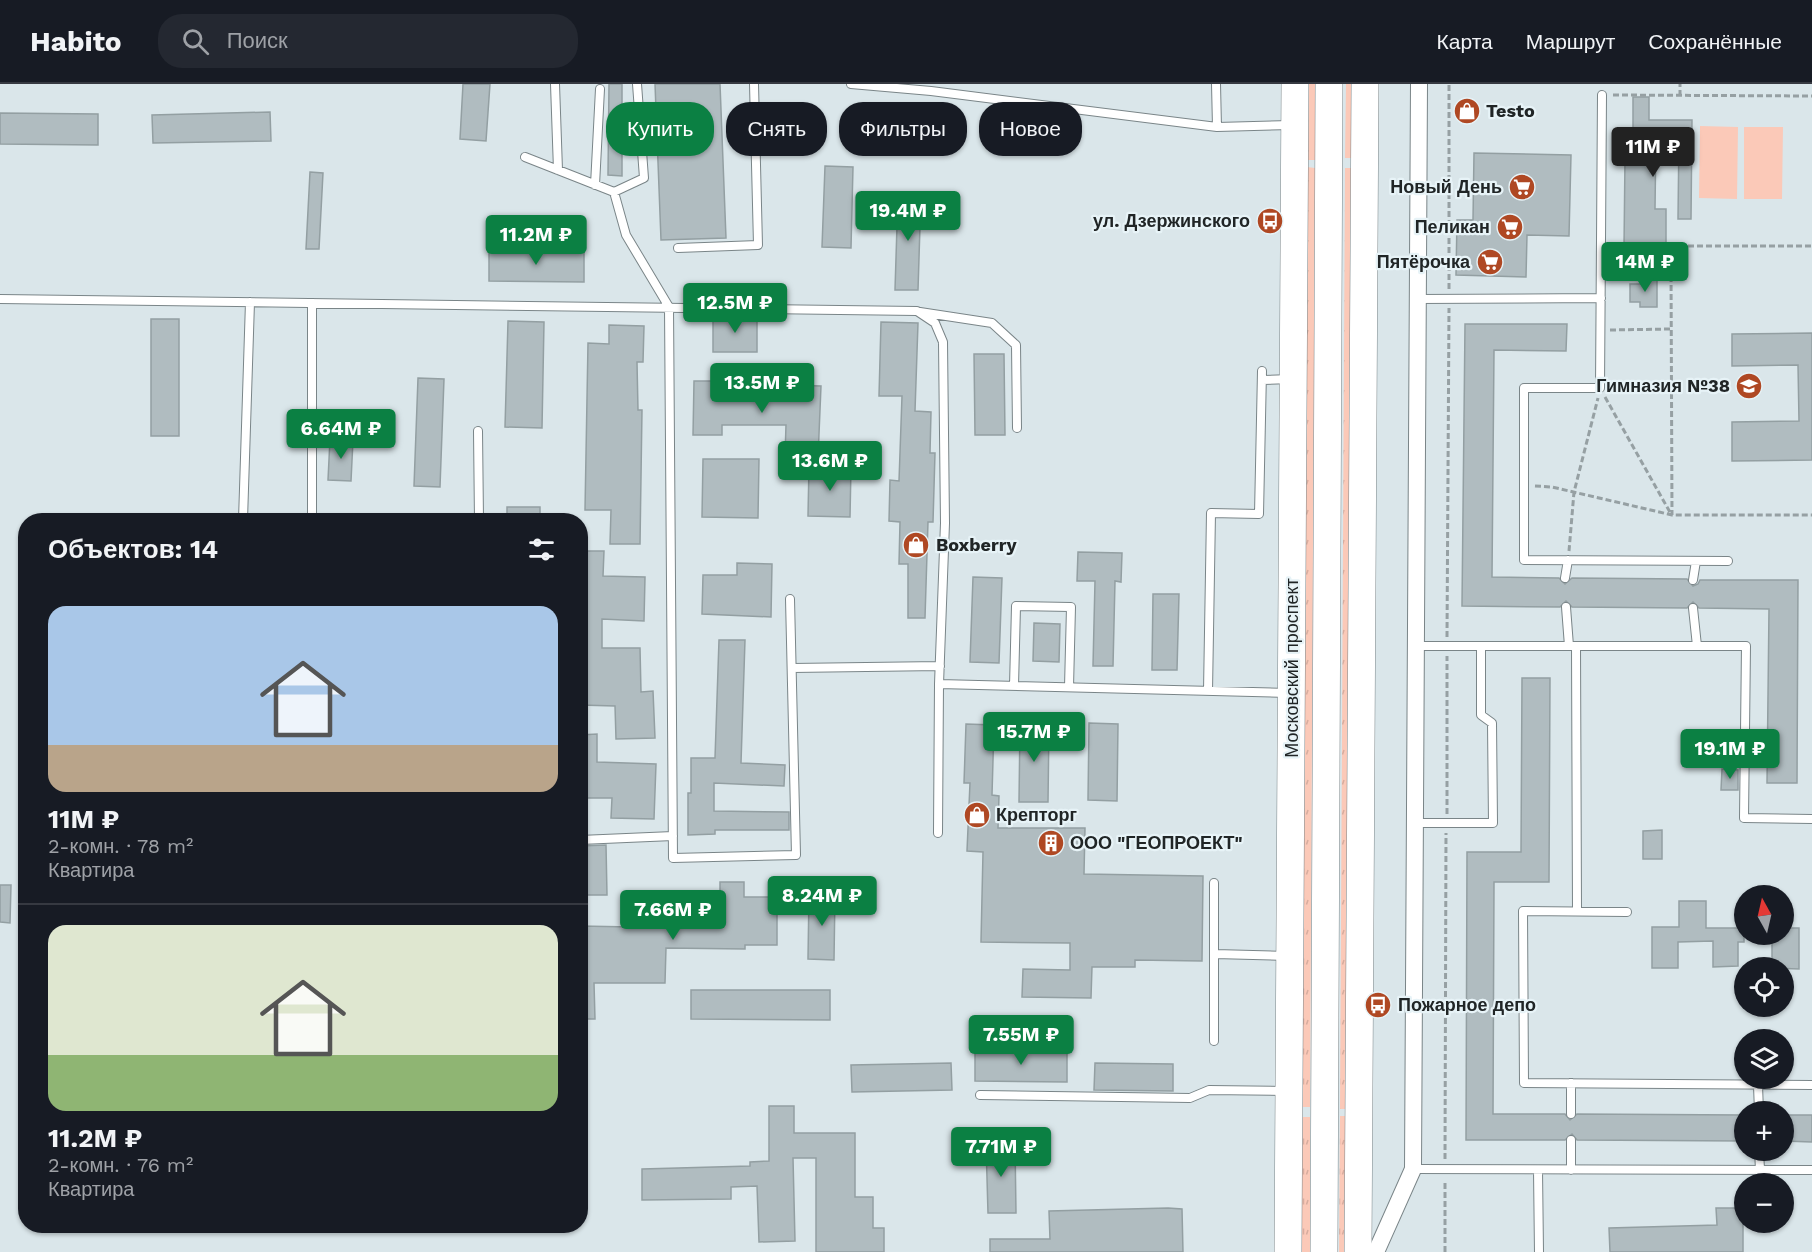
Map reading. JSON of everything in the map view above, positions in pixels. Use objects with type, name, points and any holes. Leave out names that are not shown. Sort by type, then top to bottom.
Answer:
[{"type":"main road","name":"Московский проспект","points":[[1288,1252],[1295,84]]},
{"type":"main road","name":"Московский проспект","points":[[1324,1252],[1329,84]]},
{"type":"main road","points":[[1358,1252],[1365,84]]},
{"type":"street","points":[[1376,1252],[1413,1169],[1419,84]]},
{"type":"lane","points":[[555,84],[558,170]]},
{"type":"lane","points":[[525,157],[614,192],[644,178],[637,84]]},
{"type":"lane","points":[[678,248],[758,245],[754,84]]},
{"type":"lane","points":[[851,84],[931,88],[1217,127],[1294,125]]},
{"type":"lane","points":[[1216,84],[1217,127]]},
{"type":"lane","points":[[595,185],[600,89]]},
{"type":"lane","points":[[1602,95],[1600,388],[1524,388],[1524,560],[1728,561]]},
{"type":"lane","points":[[614,192],[626,235],[669,307],[673,858],[796,855],[790,599]]},
{"type":"lane","points":[[1418,299],[1601,298]]},
{"type":"lane","points":[[0,299],[917,311],[992,324],[1016,345],[1017,428]]},
{"type":"lane","points":[[243,513],[250,302]]},
{"type":"lane","points":[[312,303],[312,513]]},
{"type":"lane","points":[[917,311],[935,323],[943,342],[945,523],[939,684],[938,833]]},
{"type":"lane","points":[[1208,691],[1212,513],[1259,514],[1262,376],[1293,379]]},
{"type":"lane","points":[[478,431],[479,513]]},
{"type":"lane","points":[[1565,578],[1568,561]]},
{"type":"lane","points":[[1693,579],[1696,561]]},
{"type":"lane","points":[[1014,686],[1016,606],[1071,607],[1069,687]]},
{"type":"lane","points":[[1566,607],[1573,646],[1577,911]]},
{"type":"lane","points":[[1693,608],[1696,646]]},
{"type":"lane","points":[[1416,646],[1746,646],[1744,818],[1812,819]]},
{"type":"lane","points":[[1415,823],[1493,823],[1492,723],[1481,715],[1480,646]]},
{"type":"lane","points":[[792,668],[940,666]]},
{"type":"lane","points":[[939,684],[1292,693]]},
{"type":"lane","points":[[588,840],[673,836]]},
{"type":"lane","points":[[1214,883],[1214,1041]]},
{"type":"lane","points":[[1627,912],[1523,911],[1524,1083],[1734,1085]]},
{"type":"lane","points":[[1215,954],[1291,956]]},
{"type":"lane","points":[[1571,1083],[1571,1114]]},
{"type":"lane","points":[[1794,1085],[1812,1085]]},
{"type":"lane","points":[[980,1095],[1190,1098],[1209,1090],[1290,1091]]},
{"type":"lane","points":[[1571,1140],[1571,1170]]},
{"type":"lane","points":[[1760,1161],[1760,1170]]},
{"type":"lane","points":[[1413,1169],[1812,1170]]},
{"type":"lane","points":[[1538,1170],[1539,1252]]},
{"type":"path","points":[[1445,1252],[1449,84]]},
{"type":"path","points":[[1680,84],[1680,96]]},
{"type":"path","points":[[1602,95],[1812,96]]},
{"type":"path","points":[[1601,266],[1681,267],[1681,246],[1812,246]]},
{"type":"path","points":[[1671,267],[1672,515]]},
{"type":"path","points":[[1601,330],[1671,329]]},
{"type":"path","points":[[1600,388],[1671,389]]},
{"type":"path","points":[[1568,561],[1574,492],[1600,388]]},
{"type":"path","points":[[1600,388],[1672,515]]},
{"type":"path","points":[[1524,486],[1574,492],[1672,515],[1812,515]]},
{"type":"green space","points":[[1307,84],[1315,84],[1315,160],[1307,160]]},
{"type":"green space","points":[[1346,84],[1354,84],[1353,158],[1345,158]]},
{"type":"green space","points":[[1700,126],[1738,127],[1737,199],[1699,198]]},
{"type":"green space","points":[[1744,127],[1783,127],[1782,199],[1744,199]]},
{"type":"green space","points":[[1307,167],[1315,168],[1310,1107],[1302,1107]]},
{"type":"green space","points":[[1345,168],[1354,168],[1349,1109],[1340,1109]]},
{"type":"green space","points":[[1340,1116],[1349,1116],[1348,1252],[1339,1252]]},
{"type":"green space","points":[[1301,1117],[1310,1117],[1310,1252],[1301,1252]]},
{"type":"building","points":[[463,84],[490,84],[486,141],[460,139]]},
{"type":"building","points":[[609,84],[622,84],[622,102],[609,102]]},
{"type":"building","points":[[655,84],[720,84],[726,238],[661,240],[658,156],[714,156],[714,102],[656,102]]},
{"type":"building","points":[[1633,97],[1649,97],[1649,120],[1692,120],[1691,219],[1678,219],[1679,134],[1656,134],[1655,209],[1666,209],[1666,244],[1655,244],[1655,248],[1624,248],[1625,158],[1633,158]]},
{"type":"building","points":[[270,112],[271,141],[153,143],[152,115]]},
{"type":"building","points":[[0,113],[98,114],[98,145],[0,144]]},
{"type":"building","name":"Новый День","points":[[1474,153],[1571,155],[1569,236],[1527,235],[1526,277],[1456,275],[1457,220],[1473,220]]},
{"type":"building","points":[[608,156],[622,156],[622,176],[608,175]]},
{"type":"building","points":[[825,166],[853,167],[851,248],[822,247]]},
{"type":"building","points":[[310,172],[323,173],[319,249],[306,249]]},
{"type":"building","points":[[898,194],[921,194],[918,290],[895,290]]},
{"type":"building","points":[[489,250],[584,251],[584,282],[489,281]]},
{"type":"building","points":[[1642,279],[1657,279],[1657,307],[1640,307],[1640,302],[1630,302],[1630,284],[1642,284]]},
{"type":"building","points":[[713,316],[757,316],[757,352],[713,352]]},
{"type":"building","points":[[151,319],[179,319],[179,436],[151,436]]},
{"type":"building","points":[[508,321],[544,322],[542,428],[505,427]]},
{"type":"building","points":[[881,322],[918,323],[915,411],[931,412],[930,453],[935,453],[933,522],[928,522],[925,618],[908,618],[908,564],[899,564],[900,522],[889,521],[890,480],[899,481],[902,396],[879,396]]},
{"type":"building","points":[[1465,324],[1567,324],[1566,351],[1494,350],[1492,577],[1559,578],[1565,584],[1572,578],[1687,579],[1693,586],[1700,580],[1798,580],[1797,783],[1767,783],[1769,609],[1699,608],[1693,602],[1687,608],[1572,607],[1566,601],[1560,607],[1462,606]]},
{"type":"building","points":[[609,325],[644,326],[643,362],[637,362],[638,410],[642,410],[640,544],[610,544],[611,510],[585,510],[588,343],[609,344]]},
{"type":"building","points":[[1812,333],[1812,460],[1732,461],[1732,422],[1799,421],[1798,365],[1732,366],[1732,334]]},
{"type":"building","points":[[974,354],[1004,354],[1005,435],[975,435]]},
{"type":"building","points":[[418,378],[444,379],[440,487],[414,486]]},
{"type":"building","points":[[694,381],[722,381],[722,394],[787,393],[787,385],[821,386],[818,458],[785,456],[786,425],[722,425],[722,435],[693,435]]},
{"type":"building","points":[[330,439],[353,440],[351,481],[328,480]]},
{"type":"building","points":[[703,459],[759,459],[758,518],[702,517]]},
{"type":"building","points":[[809,466],[851,467],[850,517],[808,516]]},
{"type":"building","points":[[507,507],[540,507],[540,513],[507,513]]},
{"type":"building","points":[[588,551],[604,551],[603,576],[645,577],[644,621],[602,619],[602,648],[640,648],[641,692],[653,691],[655,738],[616,739],[615,706],[588,705]]},
{"type":"building","points":[[1078,552],[1122,553],[1121,582],[1115,581],[1113,666],[1093,666],[1095,581],[1077,581]]},
{"type":"building","points":[[737,563],[772,564],[771,617],[702,614],[703,575],[737,575]]},
{"type":"building","points":[[973,577],[1002,578],[999,663],[970,662]]},
{"type":"building","points":[[1153,594],[1179,594],[1177,670],[1152,670]]},
{"type":"building","points":[[1034,623],[1060,624],[1059,662],[1033,661]]},
{"type":"building","points":[[719,640],[745,640],[741,763],[785,765],[784,786],[714,783],[714,811],[789,812],[789,830],[715,830],[715,834],[688,835],[691,758],[715,758]]},
{"type":"building","points":[[1522,678],[1550,678],[1549,882],[1494,882],[1493,1114],[1565,1114],[1570,1120],[1577,1114],[1734,1115],[1734,1141],[1577,1140],[1572,1134],[1565,1140],[1466,1140],[1467,852],[1521,852]]},
{"type":"building","points":[[1089,723],[1118,724],[1117,801],[1088,800]]},
{"type":"building","points":[[966,724],[994,725],[992,795],[999,796],[998,828],[1085,828],[1084,874],[1203,876],[1202,961],[1135,960],[1135,967],[1092,967],[1091,998],[1022,997],[1023,969],[1070,970],[1070,943],[981,942],[983,852],[967,851],[970,783],[964,783]]},
{"type":"building","points":[[1020,724],[1049,724],[1048,802],[1019,802]]},
{"type":"building","points":[[597,734],[597,762],[656,764],[654,819],[611,818],[612,798],[588,798],[588,735]]},
{"type":"building","points":[[1722,769],[1738,770],[1738,790],[1721,790]]},
{"type":"building","points":[[1662,830],[1662,859],[1643,859],[1643,831]]},
{"type":"building","points":[[606,845],[607,895],[588,895],[588,846]]},
{"type":"building","points":[[720,882],[744,882],[744,897],[777,897],[777,945],[745,945],[745,949],[666,948],[665,983],[594,983],[595,1019],[588,1019],[588,926],[685,928],[685,902],[720,902]]},
{"type":"building","points":[[0,885],[11,885],[10,923],[0,922]]},
{"type":"building","points":[[809,894],[835,894],[834,960],[808,959]]},
{"type":"building","points":[[1679,901],[1706,901],[1706,928],[1734,928],[1734,945],[1738,945],[1738,957],[1734,957],[1734,966],[1713,967],[1713,941],[1678,942],[1678,968],[1652,968],[1652,927],[1679,927]]},
{"type":"building","points":[[1794,928],[1799,928],[1799,969],[1794,969],[1794,957],[1772,957],[1772,945],[1794,945]]},
{"type":"building","points":[[691,990],[830,990],[830,1020],[691,1019]]},
{"type":"building","points":[[975,1050],[1067,1051],[1067,1082],[975,1081]]},
{"type":"building","points":[[951,1063],[952,1090],[852,1092],[851,1065]]},
{"type":"building","points":[[1095,1063],[1173,1064],[1173,1091],[1094,1090]]},
{"type":"building","points":[[769,1106],[794,1106],[794,1133],[855,1133],[855,1197],[873,1197],[873,1228],[884,1228],[884,1252],[816,1252],[816,1158],[793,1158],[795,1241],[759,1242],[757,1186],[731,1187],[731,1199],[642,1200],[642,1169],[750,1166],[750,1162],[769,1161]]},
{"type":"building","points":[[1794,1115],[1812,1115],[1812,1142],[1794,1141]]},
{"type":"building","points":[[986,1143],[1015,1143],[1016,1213],[988,1213]]},
{"type":"building","points":[[1716,1208],[1734,1208],[1734,1233],[1743,1233],[1743,1252],[1610,1252],[1609,1228],[1717,1225]]},
{"type":"building","points":[[1182,1209],[1183,1252],[990,1252],[990,1239],[1050,1239],[1049,1211]]},
{"type":"place","name":"Testo","points":[[1467,111]]},
{"type":"place","name":"Новый День","points":[[1522,187]]},
{"type":"place","name":"ул. Дзержинского","points":[[1270,221]]},
{"type":"place","name":"Пеликан","points":[[1510,227]]},
{"type":"place","name":"Пятёрочка","points":[[1490,262]]},
{"type":"place","name":"Гимназия №38","points":[[1749,386]]},
{"type":"place","name":"Boxberry","points":[[916,545]]},
{"type":"place","name":"Крепторг","points":[[977,815]]},
{"type":"place","name":"ООО \"ГЕОПРОЕКТ\"","points":[[1051,843]]},
{"type":"place","name":"Пожарное депо","points":[[1378,1005]]}]
